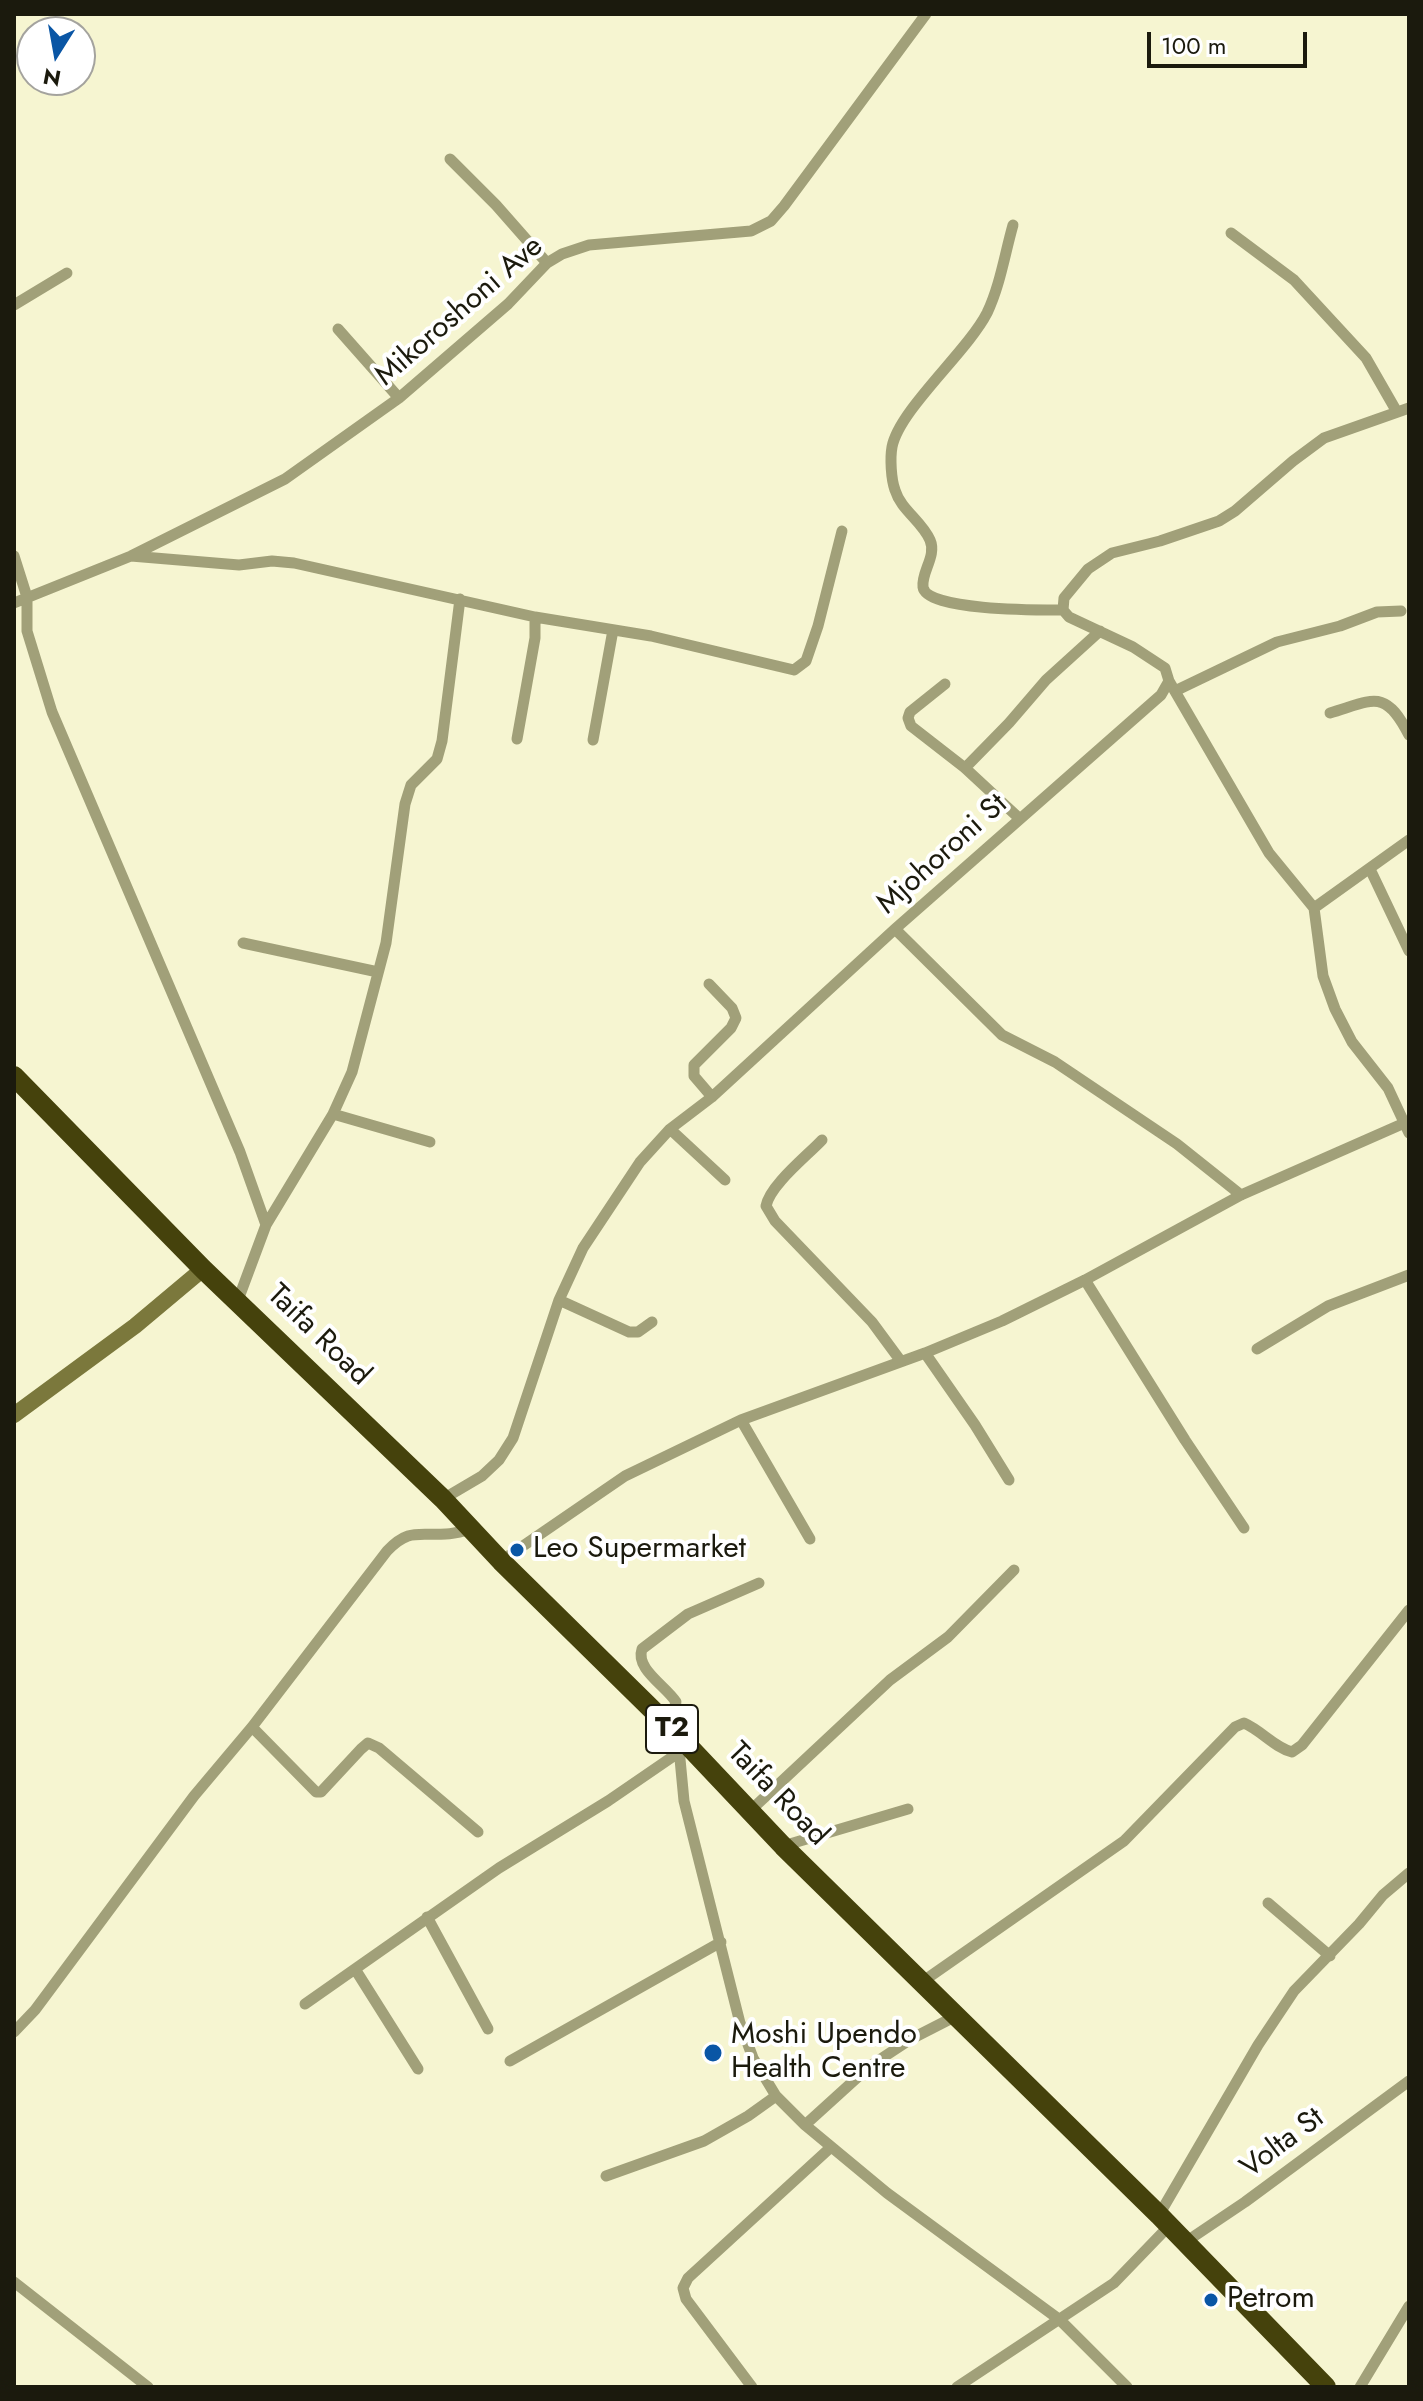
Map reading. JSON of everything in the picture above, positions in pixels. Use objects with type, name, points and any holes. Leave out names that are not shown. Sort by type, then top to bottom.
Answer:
[{"type":"highway","name":"Taifa Road","points":[[14,1076],[203,1269],[443,1499],[675,1738],[751,1810],[783,1846],[1163,2221],[1326,2387]]},
{"type":"street","name":"Mikoroshoni Ave","points":[[14,603],[131,556],[285,479],[399,398],[508,304],[547,263],[562,254],[589,245],[751,231],[763,226],[784,206],[922,16]]},
{"type":"street","points":[[450,159],[547,263]]},
{"type":"street","points":[[1013,225],[987,312],[908,416],[896,437],[892,448],[895,490],[904,508],[929,537],[931,544],[922,585],[925,594],[935,600],[994,608],[1063,610]]},
{"type":"street","points":[[1231,233],[1273,262],[1305,291],[1366,358],[1397,412]]},
{"type":"street","points":[[14,305],[67,273]]},
{"type":"street","points":[[338,329],[399,398]]},
{"type":"street","points":[[501,1561],[625,1476],[741,1420],[925,1353],[1002,1321],[1085,1280],[1241,1195],[1408,1125],[1388,1088],[1352,1042],[1335,1009],[1323,976],[1314,908],[1269,853],[1172,686],[1165,668],[1133,647],[1069,617],[1063,610],[1064,598],[1088,569],[1112,553],[1174,537],[1219,521],[1324,438],[1409,408]]},
{"type":"street","points":[[131,556],[239,565],[272,561],[294,563],[535,617],[651,636],[794,670],[806,661],[814,638],[842,531]]},
{"type":"street","points":[[14,556],[27,597],[27,631],[52,712],[240,1152],[266,1225]]},
{"type":"street","points":[[238,1300],[266,1225],[333,1114],[352,1072],[386,943],[405,804],[411,785],[437,759],[442,741],[460,599]]},
{"type":"street","points":[[1172,686],[1277,642],[1340,626],[1377,612],[1401,611]]},
{"type":"street","points":[[517,739],[535,638],[535,617]]},
{"type":"street","points":[[593,740],[613,630]]},
{"type":"street","points":[[965,768],[1046,680],[1100,631]]},
{"type":"street","points":[[945,684],[910,712],[908,718],[911,726],[965,768],[1020,819]]},
{"type":"street","name":"Mjohoroni St","points":[[443,1499],[482,1476],[499,1460],[513,1438],[559,1300],[583,1248],[640,1162],[670,1129],[712,1097],[895,929],[1172,686]]},
{"type":"street","points":[[1330,713],[1380,701],[1392,708],[1409,735]]},
{"type":"street","points":[[1314,908],[1409,840]]},
{"type":"street","points":[[1370,869],[1409,951]]},
{"type":"street","points":[[895,929],[1002,1035],[1055,1062],[1177,1144],[1241,1195]]},
{"type":"street","points":[[243,943],[378,972]]},
{"type":"street","points":[[709,984],[732,1008],[736,1018],[731,1028],[694,1065],[694,1076],[712,1097]]},
{"type":"street","points":[[333,1114],[430,1142]]},
{"type":"street","points":[[670,1129],[725,1180]]},
{"type":"street","points":[[822,1140],[767,1198],[766,1206],[775,1221],[872,1322],[900,1360]]},
{"type":"street","points":[[14,1415],[135,1326],[203,1269]]},
{"type":"street","points":[[1257,1349],[1328,1306],[1409,1275]]},
{"type":"street","points":[[1085,1280],[1244,1528]]},
{"type":"street","points":[[559,1300],[629,1332],[638,1332],[652,1322]]},
{"type":"street","points":[[925,1353],[1009,1480]]},
{"type":"street","points":[[741,1420],[810,1539]]},
{"type":"street","points":[[14,2032],[35,2010],[194,1796],[252,1727],[399,1538],[413,1533],[448,1534],[471,1529]]},
{"type":"street","points":[[751,1810],[890,1680],[948,1637],[1014,1570]]},
{"type":"street","points":[[759,1583],[688,1614],[642,1649],[640,1657],[643,1666],[676,1702],[675,1738],[684,1801],[740,2023],[753,2058],[776,2096],[830,2148],[1060,2320],[1127,2387]]},
{"type":"street","points":[[922,1982],[1124,1841],[1235,1727],[1244,1723],[1282,1749],[1292,1752],[1302,1745],[1409,1610]]},
{"type":"street","points":[[252,1727],[316,1792],[321,1792],[368,1743],[379,1748],[478,1832]]},
{"type":"street","points":[[305,2004],[499,1868],[608,1801],[675,1738]]},
{"type":"street","points":[[783,1846],[908,1809]]},
{"type":"street","points":[[957,2387],[1114,2283],[1163,2221],[1258,2045],[1294,1991],[1330,1956],[1383,1895],[1409,1873]]},
{"type":"street","points":[[1268,1903],[1330,1956]]},
{"type":"street","points":[[427,1917],[488,2029]]},
{"type":"street","points":[[510,2061],[721,1942]]},
{"type":"street","points":[[355,1969],[418,2069]]},
{"type":"street","points":[[805,2125],[870,2066],[911,2039],[956,2016]]},
{"type":"street","name":"Volta St","points":[[1184,2243],[1409,2081]]},
{"type":"street","points":[[606,2176],[704,2141],[776,2096]]},
{"type":"street","points":[[752,2387],[686,2299],[683,2288],[688,2278],[830,2148]]},
{"type":"street","points":[[14,2282],[148,2387]]},
{"type":"street","points":[[1360,2387],[1409,2306]]},
{"type":"place","name":"Leo Supermarket","points":[[517,1550]]},
{"type":"place","name":"Moshi Upendo Health Centre","points":[[713,2053]]},
{"type":"place","name":"Petrom","points":[[1211,2300]]}]
